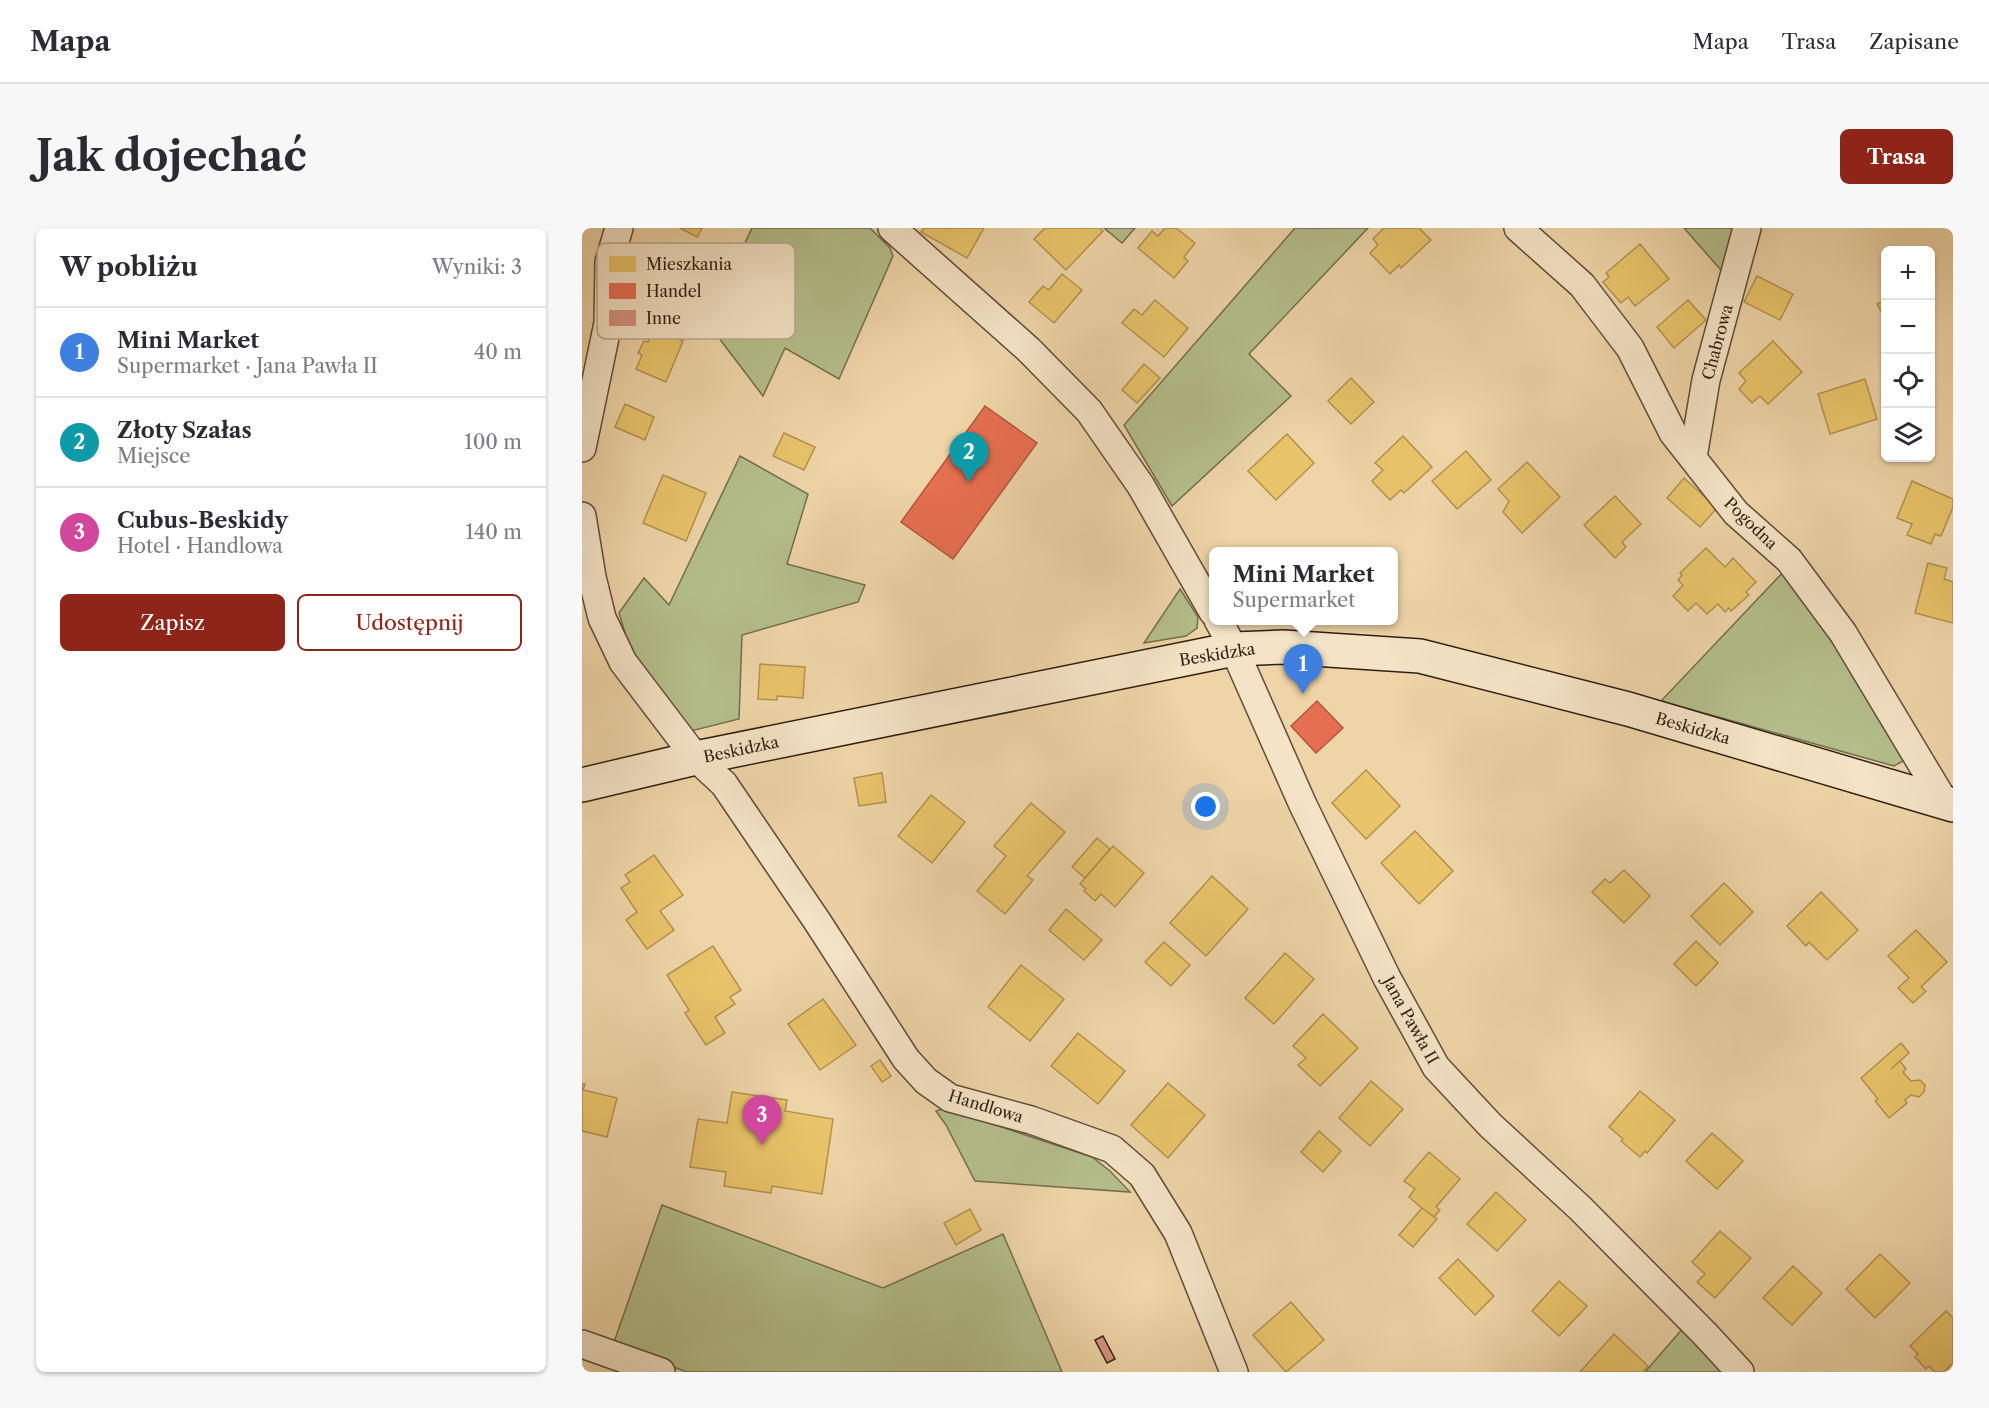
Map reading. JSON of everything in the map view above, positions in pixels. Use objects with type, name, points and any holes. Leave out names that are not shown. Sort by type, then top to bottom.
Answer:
[{"type":"street","points":[[615,243],[619,228]]},
{"type":"street","points":[[892,228],[1029,350],[1089,411],[1142,486],[1209,605]]},
{"type":"street","name":"Pogodna","points":[[1518,228],[1582,285],[1630,348],[1673,433],[1736,513],[1789,560],[1843,633],[1950,799]]},
{"type":"street","name":"Chabrowa","points":[[1692,457],[1706,380],[1747,228]]},
{"type":"street","points":[[582,448],[605,339]]},
{"type":"street","name":"Handlowa","points":[[582,516],[602,618],[623,662],[696,758],[724,784],[817,921],[906,1059],[926,1081],[950,1098],[1031,1120],[1112,1149],[1142,1175],[1178,1233],[1234,1372]]},
{"type":"street","name":"Jana Pawła II","points":[[1220,625],[1234,649],[1303,804],[1387,978],[1436,1067],[1490,1125],[1580,1208],[1740,1372]]},
{"type":"street","name":"Beskidzka","points":[[582,784],[696,758],[1234,649],[1283,647],[1420,657],[1628,709],[1950,799]]},
{"type":"street","points":[[582,1344],[661,1372]]},
{"type":"green space","points":[[752,228],[870,228],[890,248],[893,256],[839,379],[785,348],[763,396],[720,339],[795,339],[795,243],[745,243]]},
{"type":"green space","points":[[1104,228],[1135,228],[1122,243]]},
{"type":"green space","points":[[1295,228],[1368,228],[1249,354],[1291,396],[1172,506],[1124,425]]},
{"type":"green space","points":[[1684,228],[1740,228],[1727,277]]},
{"type":"green space","points":[[740,456],[808,494],[787,564],[865,585],[858,602],[742,635],[739,719],[691,731],[632,656],[619,613],[644,578],[669,605]]},
{"type":"green space","points":[[1788,567],[1904,752],[1903,761],[1894,766],[1661,701]]},
{"type":"green space","points":[[1180,589],[1198,617],[1197,628],[1186,636],[1144,643]]},
{"type":"green space","points":[[944,1108],[1092,1157],[1110,1171],[1130,1192],[975,1181],[946,1125],[936,1111]]},
{"type":"green space","points":[[662,1205],[883,1288],[1003,1234],[1062,1372],[686,1372],[614,1342]]},
{"type":"green space","points":[[1684,1327],[1731,1372],[1645,1372]]},
{"type":"building: Mieszkania","points":[[680,228],[702,228],[697,237]]},
{"type":"building: Mieszkania","points":[[924,228],[984,228],[967,258],[921,232]]},
{"type":"building: Mieszkania","points":[[1045,228],[1100,228],[1103,231],[1066,270],[1034,239]]},
{"type":"building: Mieszkania","points":[[1165,228],[1176,228],[1195,243],[1184,257],[1188,261],[1174,278],[1138,248],[1152,231],[1158,236]]},
{"type":"building: Mieszkania","points":[[1384,228],[1419,228],[1431,240],[1401,268],[1399,265],[1390,274],[1370,253],[1378,245],[1373,239]]},
{"type":"building: Mieszkania","points":[[1640,244],[1669,279],[1635,306],[1628,297],[1621,303],[1603,282],[1609,277],[1606,273]]},
{"type":"building: Mieszkania","points":[[1062,274],[1082,290],[1054,323],[1029,302],[1043,286],[1049,290]]},
{"type":"building: Mieszkania","points":[[1757,276],[1793,294],[1780,320],[1744,302]]},
{"type":"building: Mieszkania","points":[[1155,300],[1188,328],[1164,357],[1122,323],[1134,309],[1142,315]]},
{"type":"building: Mieszkania","points":[[1688,300],[1706,320],[1674,348],[1657,327]]},
{"type":"building: Mieszkania","points":[[649,339],[683,341],[666,382],[636,369],[642,355],[638,353],[644,341],[648,342]]},
{"type":"building: Mieszkania","points":[[1773,341],[1802,372],[1768,404],[1760,396],[1752,403],[1739,389],[1746,381],[1739,373]]},
{"type":"building: Mieszkania","points":[[1144,364],[1160,378],[1137,403],[1122,390]]},
{"type":"building: Mieszkania","points":[[1351,378],[1374,402],[1351,424],[1328,401]]},
{"type":"building: Mieszkania","points":[[1865,379],[1877,419],[1830,434],[1818,394]]},
{"type":"building: Mieszkania","points":[[625,404],[654,417],[645,440],[615,427]]},
{"type":"building: Mieszkania","points":[[784,433],[815,447],[804,470],[773,456]]},
{"type":"building: Mieszkania","points":[[1287,434],[1314,463],[1276,500],[1248,471]]},
{"type":"building: Mieszkania","points":[[1403,436],[1432,467],[1404,493],[1401,490],[1390,500],[1372,481],[1383,470],[1375,463]]},
{"type":"building: Mieszkania","points":[[1466,451],[1491,480],[1457,509],[1432,481]]},
{"type":"building: Mieszkania","points":[[1527,462],[1560,497],[1522,533],[1503,512],[1509,501],[1498,489]]},
{"type":"building: Mieszkania","points":[[663,475],[706,493],[686,541],[643,523]]},
{"type":"building: Mieszkania","points":[[1684,478],[1717,508],[1700,527],[1667,498]]},
{"type":"building: Mieszkania","points":[[1912,481],[1953,499],[1953,507],[1941,536],[1935,534],[1931,544],[1907,535],[1912,524],[1897,518]]},
{"type":"building: Mieszkania","points":[[1615,496],[1641,524],[1622,542],[1626,547],[1615,558],[1584,525]]},
{"type":"building: Mieszkania","points":[[1706,548],[1725,567],[1733,558],[1756,582],[1746,592],[1749,595],[1731,611],[1729,608],[1725,612],[1718,604],[1707,614],[1696,603],[1688,611],[1673,596],[1683,585],[1678,580],[1682,575],[1680,573]]},
{"type":"building: Mieszkania","points":[[1928,563],[1947,568],[1944,579],[1953,582],[1953,623],[1915,613]]},
{"type":"building: Mieszkania","points":[[760,664],[805,667],[803,698],[777,696],[777,700],[758,699]]},
{"type":"building: Mieszkania","points":[[1366,770],[1400,806],[1366,839],[1332,803]]},
{"type":"building: Mieszkania","points":[[882,773],[886,802],[859,806],[854,778]]},
{"type":"building: Mieszkania","points":[[931,795],[965,822],[932,863],[898,836]]},
{"type":"building: Mieszkania","points":[[1031,803],[1065,832],[1027,876],[1033,880],[1005,914],[977,891],[1006,856],[994,846]]},
{"type":"building: Mieszkania","points":[[1415,831],[1453,871],[1419,904],[1381,863]]},
{"type":"building: Mieszkania","points":[[1097,838],[1110,849],[1085,878],[1072,867]]},
{"type":"building: Mieszkania","points":[[1113,846],[1144,873],[1115,907],[1101,894],[1095,901],[1080,884]]},
{"type":"building: Mieszkania","points":[[654,855],[683,895],[660,911],[674,930],[647,949],[626,920],[637,912],[621,888],[630,882],[625,875]]},
{"type":"building: Mieszkania","points":[[1624,870],[1650,896],[1624,923],[1592,892],[1605,879],[1610,883]]},
{"type":"building: Mieszkania","points":[[1212,876],[1248,909],[1206,956],[1170,923]]},
{"type":"building: Mieszkania","points":[[1724,883],[1753,912],[1720,945],[1691,916]]},
{"type":"building: Mieszkania","points":[[1821,892],[1858,930],[1827,960],[1809,942],[1806,946],[1787,926]]},
{"type":"building: Mieszkania","points":[[1066,909],[1102,940],[1084,960],[1049,930]]},
{"type":"building: Mieszkania","points":[[1916,930],[1947,962],[1921,987],[1926,991],[1913,1003],[1898,988],[1909,978],[1888,956]]},
{"type":"building: Mieszkania","points":[[1696,941],[1718,963],[1696,986],[1674,964]]},
{"type":"building: Mieszkania","points":[[1164,942],[1190,965],[1171,986],[1145,962]]},
{"type":"building: Mieszkania","points":[[713,946],[741,990],[730,997],[735,1004],[715,1017],[725,1033],[706,1045],[685,1013],[689,1010],[667,975]]},
{"type":"building: Mieszkania","points":[[1285,953],[1314,979],[1274,1024],[1245,998]]},
{"type":"building: Mieszkania","points":[[1021,965],[1064,999],[1030,1041],[988,1007]]},
{"type":"building: Mieszkania","points":[[823,999],[856,1045],[820,1070],[788,1024]]},
{"type":"building: Mieszkania","points":[[1323,1014],[1358,1048],[1320,1086],[1298,1065],[1306,1058],[1293,1046]]},
{"type":"building: Mieszkania","points":[[1078,1033],[1125,1071],[1098,1104],[1051,1066]]},
{"type":"building: Mieszkania","points":[[1901,1043],[1909,1053],[1900,1061],[1906,1069],[1903,1072],[1911,1081],[1920,1080],[1925,1085],[1924,1092],[1919,1097],[1911,1095],[1905,1100],[1907,1103],[1889,1118],[1875,1101],[1878,1099],[1861,1078]]},
{"type":"building: Mieszkania","points":[[880,1060],[891,1076],[882,1082],[871,1066]]},
{"type":"building: Mieszkania","points":[[1371,1081],[1403,1109],[1370,1146],[1339,1118]]},
{"type":"building: Mieszkania","points":[[1168,1083],[1205,1115],[1168,1158],[1131,1125]]},
{"type":"building: Mieszkania","points":[[582,1084],[585,1084],[583,1090],[617,1098],[607,1137],[582,1131]]},
{"type":"building: Mieszkania","points":[[1640,1091],[1675,1120],[1647,1153],[1645,1151],[1640,1157],[1609,1127]]},
{"type":"building: Mieszkania","points":[[732,1092],[787,1100],[785,1111],[833,1119],[822,1194],[772,1186],[771,1193],[724,1186],[726,1172],[690,1167],[698,1119],[727,1123]]},
{"type":"building: Mieszkania","points":[[1319,1131],[1341,1151],[1323,1172],[1301,1152]]},
{"type":"building: Mieszkania","points":[[1712,1133],[1743,1161],[1717,1189],[1686,1161]]},
{"type":"building: Mieszkania","points":[[1429,1152],[1460,1179],[1436,1207],[1440,1210],[1433,1218],[1409,1197],[1415,1189],[1404,1181]]},
{"type":"building: Mieszkania","points":[[1496,1192],[1526,1220],[1497,1251],[1467,1224]]},
{"type":"building: Mieszkania","points":[[1422,1208],[1437,1219],[1413,1247],[1399,1235]]},
{"type":"building: Mieszkania","points":[[970,1209],[981,1230],[956,1245],[944,1223]]},
{"type":"building: Mieszkania","points":[[1720,1231],[1751,1258],[1715,1298],[1697,1282],[1705,1274],[1692,1262]]},
{"type":"building: Mieszkania","points":[[1880,1254],[1910,1283],[1875,1318],[1846,1289]]},
{"type":"building: Mieszkania","points":[[1458,1259],[1494,1296],[1475,1315],[1439,1278]]},
{"type":"building: Mieszkania","points":[[1793,1266],[1822,1293],[1792,1325],[1763,1298]]},
{"type":"building: Mieszkania","points":[[1559,1281],[1587,1306],[1559,1336],[1532,1311]]},
{"type":"building: Mieszkania","points":[[1291,1302],[1324,1340],[1286,1372],[1253,1335]]},
{"type":"building: Mieszkania","points":[[1946,1311],[1953,1318],[1953,1363],[1944,1372],[1935,1372],[1929,1366],[1926,1369],[1915,1357],[1918,1354],[1910,1346]]},
{"type":"building: Mieszkania","points":[[1614,1334],[1648,1366],[1643,1372],[1580,1372]]},
{"type":"building: Handel","points":[[985,406],[1037,443],[953,559],[901,522]]},
{"type":"building: Handel","points":[[1317,701],[1343,728],[1316,753],[1291,726]]},
{"type":"building: Inne","points":[[1103,1336],[1115,1359],[1107,1363],[1095,1340]]},
{"type":"place","name":"Złoty Szałas","points":[[969,482]]},
{"type":"place","name":"Mini Market","points":[[1303,694]]},
{"type":"place","name":"Cubus-Beskidy","points":[[762,1145]]}]
